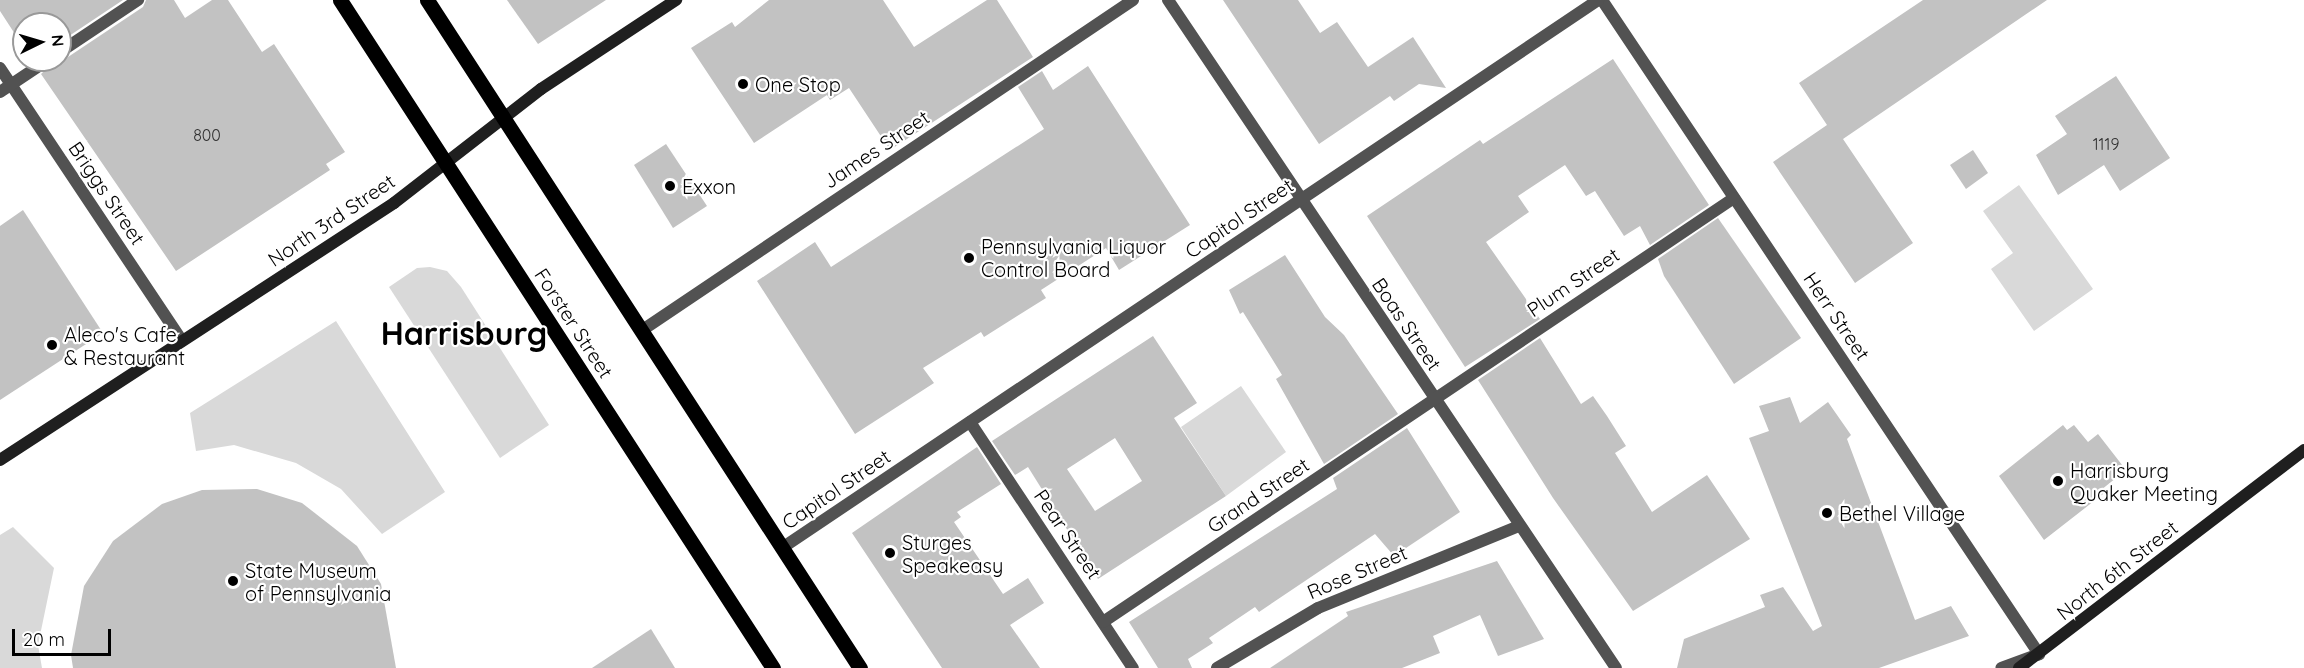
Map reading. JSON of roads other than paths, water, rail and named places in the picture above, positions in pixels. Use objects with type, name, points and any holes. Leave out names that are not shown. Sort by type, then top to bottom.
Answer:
[{"type":"main road","name":"Forster Street","points":[[340,0],[773,668]]},
{"type":"main road","points":[[427,0],[860,668]]},
{"type":"main road","name":"North 3rd Street","points":[[0,460],[394,203],[541,89],[676,0]]},
{"type":"main road","name":"North 6th Street","points":[[2019,668],[2304,450]]},
{"type":"street","points":[[72,44],[138,0]]},
{"type":"street","name":"James Street","points":[[641,331],[1133,0]]},
{"type":"street","name":"Boas Street","points":[[1168,0],[1616,668]]},
{"type":"street","name":"Capitol Street","points":[[782,548],[1598,0]]},
{"type":"street","name":"Herr Street","points":[[1602,0],[2039,654]]},
{"type":"street","name":"Briggs Street","points":[[0,68],[182,341]]},
{"type":"street","points":[[0,92],[30,72]]},
{"type":"street","name":"Plum Street","points":[[1434,399],[1734,198]]},
{"type":"street","name":"Grand Street","points":[[1103,622],[1434,399]]},
{"type":"street","name":"Pear Street","points":[[970,422],[1134,668]]},
{"type":"street","name":"Rose Street","points":[[1217,668],[1318,608],[1519,526]]},
{"type":"street","name":"North 6th Street","points":[[2001,668],[2039,654]]},
{"type":"place","name":"One Stop","points":[[743,84]]},
{"type":"place","name":"Exxon","points":[[670,186]]},
{"type":"place","name":"Pennsylvania Liquor Control Board","points":[[969,258]]},
{"type":"place","name":"Aleco's Cafe & Restaurant","points":[[52,345]]},
{"type":"place","name":"Harrisburg Quaker Meeting","points":[[2058,481]]},
{"type":"place","name":"Bethel Village","points":[[1827,513]]},
{"type":"place","name":"Sturges Speakeasy","points":[[890,553]]},
{"type":"place","name":"State Museum of Pennsylvania","points":[[233,581]]},
{"type":"district","name":"Harrisburg","points":[[464,333]]}]
